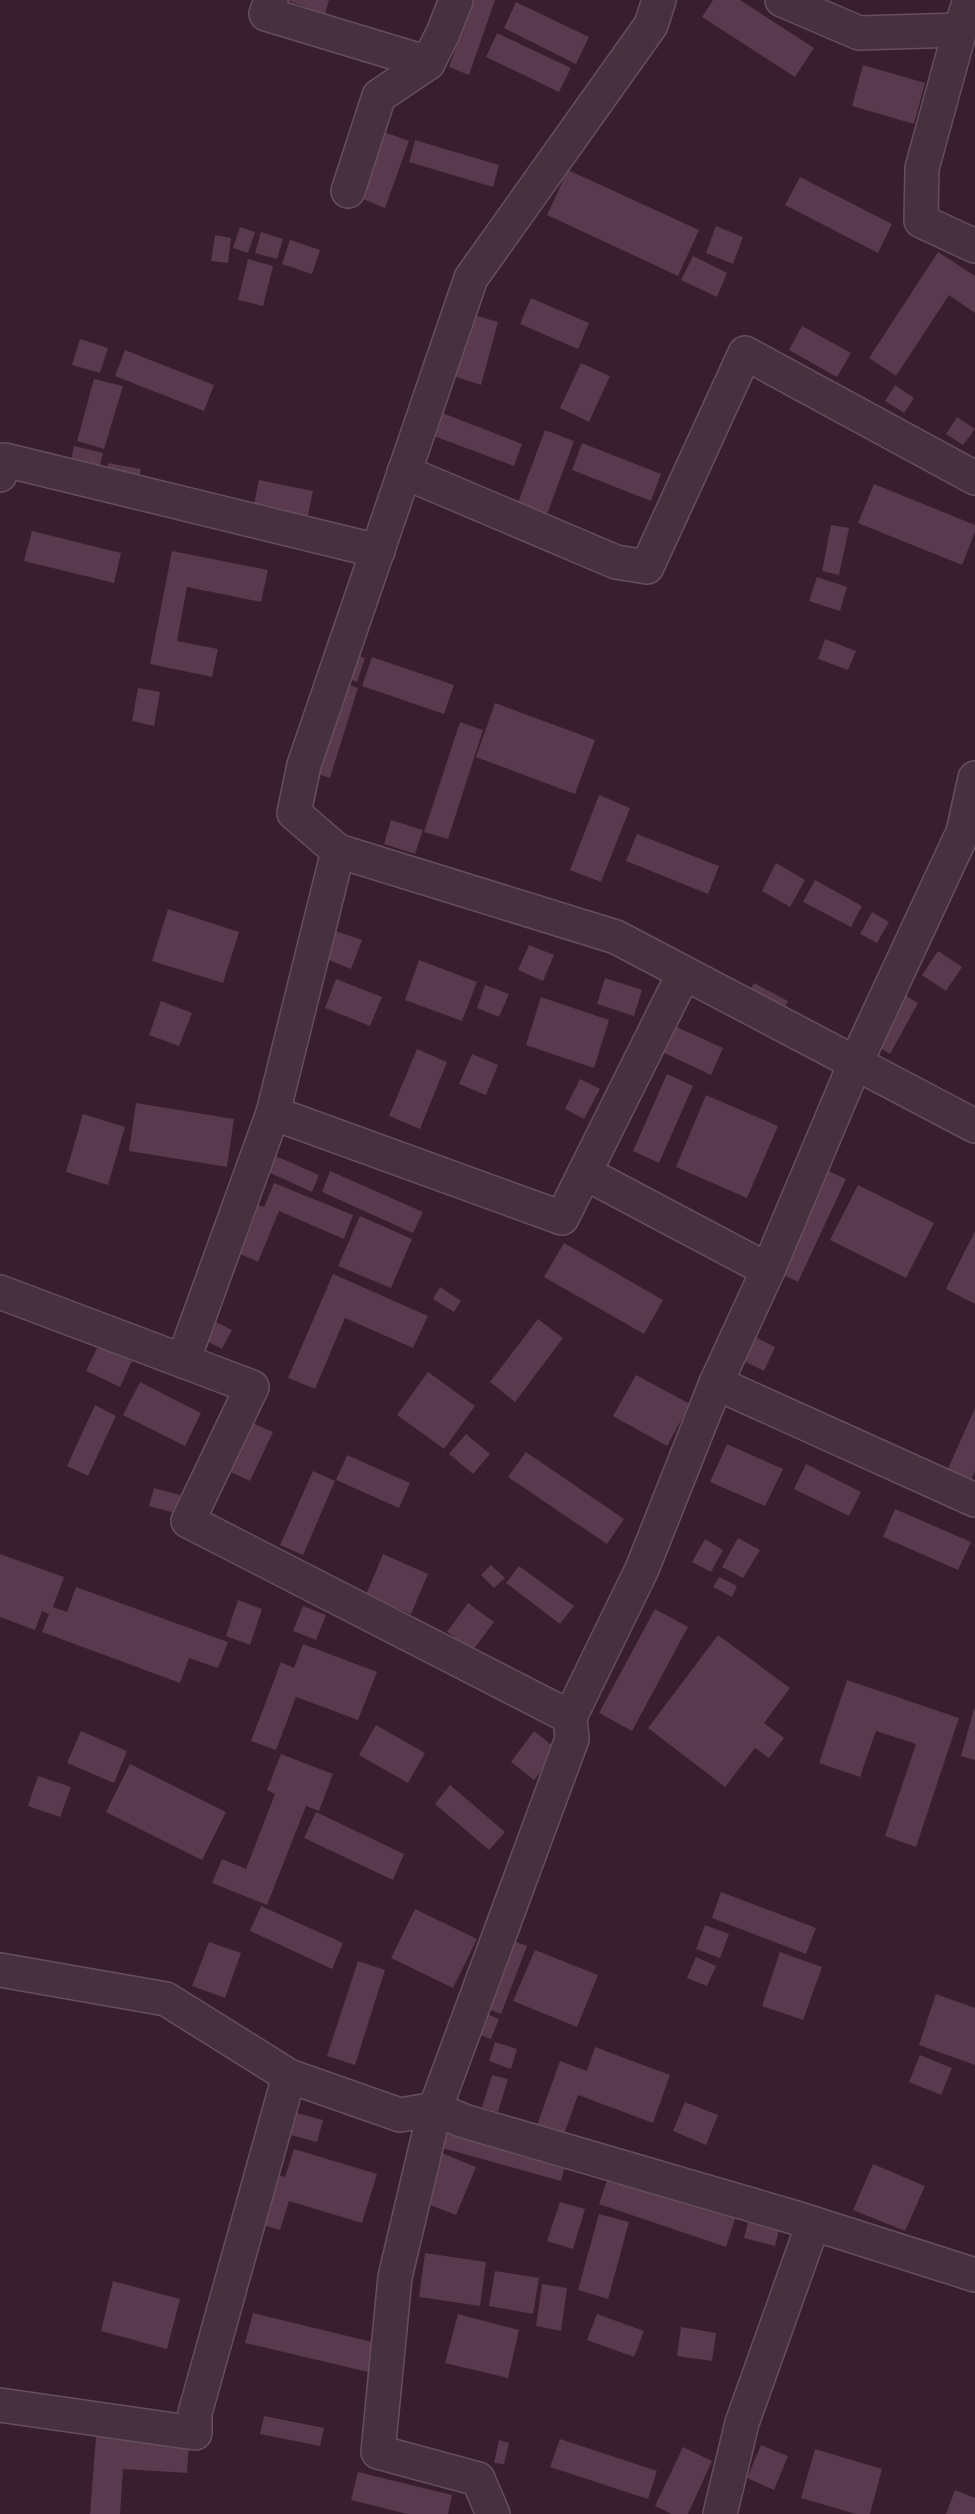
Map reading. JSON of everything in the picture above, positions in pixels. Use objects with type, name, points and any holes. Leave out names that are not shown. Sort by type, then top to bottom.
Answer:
[{"type":"street","points":[[271,0],[266,14],[428,63]]},
{"type":"street","points":[[348,191],[379,96],[428,63],[456,0]]},
{"type":"street","points":[[659,0],[651,25],[471,278],[304,765],[294,813],[338,852],[616,937],[975,1126]]},
{"type":"street","points":[[782,0],[859,33],[965,15],[922,168],[921,221],[975,246]]},
{"type":"street","points":[[404,472],[616,562],[647,567],[745,353],[975,478]]},
{"type":"street","points":[[0,476],[5,460],[378,550]]},
{"type":"street","points":[[494,2513],[478,2479],[378,2451],[395,2277],[435,2109],[572,1739],[570,1717],[642,1569],[716,1383],[768,1270],[856,1062],[963,832],[975,778]]},
{"type":"street","points":[[183,1361],[273,1113],[338,852]]},
{"type":"street","points":[[273,1113],[562,1218],[684,973]]},
{"type":"street","points":[[585,1173],[768,1270]]},
{"type":"street","points":[[0,1292],[252,1387],[188,1521],[570,1717]]},
{"type":"street","points":[[716,1383],[975,1500]]},
{"type":"street","points":[[0,1970],[166,1999],[289,2076],[400,2115],[435,2109],[464,2121],[813,2224],[975,2275]]},
{"type":"street","points":[[0,2405],[195,2433],[195,2413],[289,2076]]},
{"type":"street","points":[[720,2514],[742,2423],[813,2224]]},
{"type":"building","points":[[286,0],[329,0],[325,14]]},
{"type":"building","points":[[473,0],[495,0],[469,75],[449,67]]},
{"type":"building","points":[[713,0],[740,0],[814,48],[795,77],[702,17]]},
{"type":"building","points":[[516,2],[589,37],[576,64],[504,28]]},
{"type":"building","points":[[497,33],[571,68],[559,92],[486,57]]},
{"type":"building","points":[[863,65],[925,83],[914,124],[852,106]]},
{"type":"building","points":[[384,132],[409,141],[385,208],[360,198]]},
{"type":"building","points":[[415,140],[499,165],[493,187],[409,162]]},
{"type":"building","points":[[568,170],[699,230],[678,276],[547,215]]},
{"type":"building","points":[[800,177],[892,224],[878,253],[785,205]]},
{"type":"building","points":[[716,226],[743,237],[733,264],[706,253]]},
{"type":"building","points":[[240,227],[255,232],[248,253],[233,248]]},
{"type":"building","points":[[261,232],[283,239],[277,259],[255,253]]},
{"type":"building","points":[[215,235],[231,238],[228,263],[211,261]]},
{"type":"building","points":[[290,240],[320,250],[312,274],[282,264]]},
{"type":"building","points":[[938,252],[975,276],[975,313],[949,295],[896,376],[869,358]]},
{"type":"building","points":[[693,256],[727,273],[717,297],[681,280]]},
{"type":"building","points":[[248,259],[273,266],[263,306],[238,300]]},
{"type":"building","points":[[531,298],[589,323],[578,349],[520,324]]},
{"type":"building","points":[[467,313],[498,322],[481,385],[450,375]]},
{"type":"building","points":[[802,326],[851,353],[837,377],[789,350]]},
{"type":"building","points":[[80,339],[108,348],[100,373],[72,365]]},
{"type":"building","points":[[125,350],[214,385],[204,411],[115,376]]},
{"type":"building","points":[[581,363],[610,376],[589,422],[560,408]]},
{"type":"building","points":[[94,379],[123,386],[104,449],[77,441]]},
{"type":"building","points":[[895,385],[914,398],[904,413],[885,401]]},
{"type":"building","points":[[440,412],[522,444],[514,466],[431,435]]},
{"type":"building","points":[[957,417],[975,429],[963,445],[946,434]]},
{"type":"building","points":[[545,430],[574,441],[545,520],[516,508]]},
{"type":"building","points":[[582,443],[661,474],[651,501],[572,470]]},
{"type":"building","points":[[74,446],[103,453],[97,477],[69,470]]},
{"type":"building","points":[[108,463],[141,469],[138,483],[106,477]]},
{"type":"building","points":[[259,480],[313,491],[306,525],[252,514]]},
{"type":"building","points":[[874,484],[975,525],[975,532],[962,565],[858,523]]},
{"type":"building","points":[[831,525],[849,528],[839,575],[822,571]]},
{"type":"building","points":[[32,531],[121,553],[114,583],[24,561]]},
{"type":"building","points":[[172,551],[268,570],[261,602],[187,587],[177,641],[218,649],[212,677],[150,664]]},
{"type":"building","points":[[817,577],[847,587],[840,611],[809,601]]},
{"type":"building","points":[[825,639],[856,651],[848,670],[818,659]]},
{"type":"building","points":[[346,652],[365,658],[357,682],[339,675]]},
{"type":"building","points":[[372,657],[454,685],[444,714],[362,686]]},
{"type":"building","points":[[338,681],[358,688],[330,778],[309,771]]},
{"type":"building","points":[[138,688],[160,692],[154,726],[132,721]]},
{"type":"building","points":[[495,703],[595,740],[575,794],[476,757]]},
{"type":"building","points":[[460,722],[483,730],[448,839],[424,832]]},
{"type":"building","points":[[599,795],[630,808],[601,882],[570,870]]},
{"type":"building","points":[[391,820],[423,830],[415,854],[384,844]]},
{"type":"building","points":[[637,834],[719,866],[708,894],[626,861]]},
{"type":"building","points":[[776,863],[805,880],[790,907],[762,891]]},
{"type":"building","points":[[815,880],[862,906],[851,927],[803,902]]},
{"type":"building","points":[[168,909],[239,932],[223,983],[152,961]]},
{"type":"building","points":[[872,912],[889,922],[877,943],[860,934]]},
{"type":"building","points":[[330,929],[362,940],[351,969],[319,956]]},
{"type":"building","points":[[529,945],[554,955],[543,981],[518,970]]},
{"type":"building","points":[[938,951],[962,967],[946,991],[922,975]]},
{"type":"building","points":[[419,960],[477,982],[462,1021],[405,1000]]},
{"type":"building","points":[[605,978],[642,990],[634,1016],[597,1004]]},
{"type":"building","points":[[336,979],[382,997],[370,1026],[325,1008]]},
{"type":"building","points":[[754,983],[788,1001],[779,1018],[744,1000]]},
{"type":"building","points":[[485,985],[509,994],[499,1017],[477,1008]]},
{"type":"building","points":[[898,991],[918,1003],[890,1054],[869,1041]]},
{"type":"building","points":[[541,997],[609,1020],[594,1068],[526,1045]]},
{"type":"building","points":[[161,1001],[192,1013],[179,1046],[149,1035]]},
{"type":"building","points":[[670,1024],[723,1048],[711,1075],[658,1050]]},
{"type":"building","points":[[417,1049],[447,1062],[420,1129],[389,1116]]},
{"type":"building","points":[[472,1054],[498,1065],[486,1095],[459,1084]]},
{"type":"building","points":[[667,1074],[693,1086],[659,1163],[633,1151]]},
{"type":"building","points":[[580,1079],[600,1089],[584,1119],[565,1109]]},
{"type":"building","points":[[706,1095],[778,1126],[747,1198],[676,1167]]},
{"type":"building","points":[[136,1103],[234,1119],[227,1167],[129,1151]]},
{"type":"building","points":[[83,1114],[125,1127],[108,1185],[66,1172]]},
{"type":"building","points":[[276,1156],[319,1175],[312,1192],[268,1172]]},
{"type":"building","points":[[824,1169],[846,1179],[798,1282],[776,1271]]},
{"type":"building","points":[[330,1171],[423,1212],[413,1233],[322,1192]]},
{"type":"building","points":[[274,1183],[353,1215],[344,1239],[279,1211],[258,1262],[233,1251],[253,1203],[264,1207]]},
{"type":"building","points":[[858,1185],[934,1223],[906,1278],[830,1240]]},
{"type":"building","points":[[360,1216],[412,1239],[391,1288],[338,1266]]},
{"type":"building","points":[[975,1231],[975,1304],[946,1289]]},
{"type":"building","points":[[564,1243],[663,1300],[644,1334],[544,1277]]},
{"type":"building","points":[[333,1274],[428,1316],[413,1348],[345,1318],[315,1389],[288,1378]]},
{"type":"building","points":[[440,1287],[461,1301],[454,1312],[433,1299]]},
{"type":"building","points":[[208,1318],[232,1330],[222,1349],[199,1337]]},
{"type":"building","points":[[538,1319],[563,1338],[515,1402],[490,1382]]},
{"type":"building","points":[[747,1333],[775,1347],[764,1371],[736,1357]]},
{"type":"building","points":[[98,1346],[132,1361],[120,1387],[86,1371]]},
{"type":"building","points":[[428,1372],[475,1406],[444,1449],[397,1415]]},
{"type":"building","points":[[636,1375],[690,1404],[667,1446],[613,1416]]},
{"type":"building","points":[[140,1382],[201,1413],[185,1446],[123,1415]]},
{"type":"building","points":[[95,1405],[116,1416],[88,1476],[67,1466]]},
{"type":"building","points":[[975,1408],[975,1471],[971,1481],[947,1471]]},
{"type":"building","points":[[242,1418],[273,1432],[250,1481],[220,1467]]},
{"type":"building","points":[[466,1434],[490,1454],[473,1474],[449,1454]]},
{"type":"building","points":[[727,1444],[783,1469],[765,1506],[710,1482]]},
{"type":"building","points":[[526,1452],[624,1519],[607,1544],[508,1477]]},
{"type":"building","points":[[347,1455],[410,1483],[399,1508],[336,1480]]},
{"type":"building","points":[[806,1464],[861,1492],[849,1516],[794,1489]]},
{"type":"building","points":[[313,1471],[335,1481],[303,1555],[280,1545]]},
{"type":"building","points":[[154,1488],[180,1495],[175,1513],[149,1506]]},
{"type":"building","points":[[895,1509],[971,1542],[958,1570],[883,1537]]},
{"type":"building","points":[[738,1538],[760,1550],[743,1578],[722,1567]]},
{"type":"building","points":[[705,1539],[723,1550],[711,1572],[692,1562]]},
{"type":"building","points":[[0,1554],[64,1577],[53,1607],[67,1612],[76,1587],[228,1642],[218,1668],[189,1658],[180,1683],[42,1632],[49,1614],[42,1611],[35,1630],[0,1617]]},
{"type":"building","points":[[383,1554],[428,1574],[411,1614],[366,1595]]},
{"type":"building","points":[[491,1565],[505,1578],[494,1588],[481,1575]]},
{"type":"building","points":[[519,1566],[574,1606],[560,1624],[506,1583]]},
{"type":"building","points":[[719,1577],[737,1586],[732,1597],[713,1587]]},
{"type":"building","points":[[238,1600],[262,1609],[250,1645],[226,1636]]},
{"type":"building","points":[[468,1603],[494,1622],[473,1650],[447,1632]]},
{"type":"building","points":[[303,1606],[326,1615],[316,1640],[293,1631]]},
{"type":"building","points":[[655,1609],[688,1627],[632,1731],[599,1713]]},
{"type":"building","points":[[718,1635],[790,1688],[764,1723],[784,1738],[769,1758],[755,1748],[725,1787],[648,1728]]},
{"type":"building","points":[[303,1644],[377,1672],[358,1720],[296,1697],[276,1750],[251,1741],[281,1662],[294,1668]]},
{"type":"building","points":[[847,1680],[959,1718],[916,1847],[885,1836],[916,1744],[876,1731],[860,1777],[819,1763]]},
{"type":"building","points":[[975,1709],[975,1760],[961,1756]]},
{"type":"building","points":[[376,1725],[425,1753],[408,1783],[359,1755]]},
{"type":"building","points":[[81,1731],[127,1751],[114,1783],[67,1763]]},
{"type":"building","points":[[534,1731],[558,1750],[534,1780],[511,1762]]},
{"type":"building","points":[[281,1754],[333,1774],[319,1811],[306,1806],[267,1905],[212,1883],[222,1859],[246,1869],[275,1794],[267,1790]]},
{"type":"building","points":[[130,1764],[226,1812],[202,1860],[106,1812]]},
{"type":"building","points":[[38,1776],[71,1787],[60,1817],[28,1806]]},
{"type":"building","points":[[450,1785],[505,1832],[489,1850],[435,1804]]},
{"type":"building","points":[[316,1812],[404,1854],[393,1880],[304,1838]]},
{"type":"building","points":[[721,1892],[816,1928],[806,1954],[712,1918]]},
{"type":"building","points":[[261,1906],[343,1943],[332,1969],[250,1931]]},
{"type":"building","points":[[415,1909],[477,1939],[453,1988],[391,1958]]},
{"type":"building","points":[[705,1925],[729,1934],[720,1958],[696,1949]]},
{"type":"building","points":[[509,1939],[527,1946],[501,2014],[483,2007]]},
{"type":"building","points":[[209,1942],[241,1953],[225,1998],[192,1986]]},
{"type":"building","points":[[535,1950],[598,1975],[577,2027],[513,2001]]},
{"type":"building","points":[[780,1952],[822,1967],[803,2020],[762,2006]]},
{"type":"building","points":[[696,1957],[716,1966],[707,1986],[687,1978]]},
{"type":"building","points":[[358,1961],[385,1970],[355,2065],[327,2056]]},
{"type":"building","points":[[936,1994],[975,2008],[975,2065],[919,2045]]},
{"type":"building","points":[[480,2011],[499,2019],[491,2039],[472,2032]]},
{"type":"building","points":[[495,2042],[517,2049],[511,2069],[489,2061]]},
{"type":"building","points":[[595,2047],[670,2075],[653,2123],[578,2095],[563,2137],[536,2128],[560,2061],[587,2071]]},
{"type":"building","points":[[920,2055],[952,2068],[941,2095],[909,2082]]},
{"type":"building","points":[[492,2075],[508,2079],[498,2112],[482,2107]]},
{"type":"building","points":[[685,2102],[718,2115],[706,2145],[673,2131]]},
{"type":"building","points":[[289,2111],[323,2120],[317,2142],[283,2133]]},
{"type":"building","points":[[441,2125],[567,2159],[561,2181],[435,2146]]},
{"type":"building","points":[[294,2149],[377,2174],[362,2223],[289,2201],[280,2230],[255,2223],[270,2173],[285,2177]]},
{"type":"building","points":[[437,2151],[476,2167],[456,2215],[417,2200]]},
{"type":"building","points":[[873,2164],[925,2186],[905,2231],[853,2210]]},
{"type":"building","points":[[610,2171],[737,2213],[726,2247],[599,2204]]},
{"type":"building","points":[[560,2202],[585,2209],[573,2249],[547,2241]]},
{"type":"building","points":[[599,2214],[629,2222],[608,2299],[578,2290]]},
{"type":"building","points":[[750,2214],[781,2222],[775,2246],[744,2238]]},
{"type":"building","points":[[425,2253],[486,2262],[480,2306],[419,2297]]},
{"type":"building","points":[[495,2271],[539,2278],[533,2314],[489,2306]]},
{"type":"building","points":[[113,2281],[180,2299],[167,2349],[101,2331]]},
{"type":"building","points":[[542,2284],[567,2288],[561,2331],[536,2326]]},
{"type":"building","points":[[253,2313],[376,2343],[368,2372],[245,2343]]},
{"type":"building","points":[[458,2314],[519,2330],[508,2378],[445,2363]]},
{"type":"building","points":[[597,2314],[644,2331],[634,2357],[587,2340]]},
{"type":"building","points":[[681,2327],[716,2333],[712,2361],[677,2356]]},
{"type":"building","points":[[264,2416],[324,2428],[320,2446],[260,2434]]},
{"type":"building","points":[[96,2436],[189,2443],[187,2473],[123,2469],[120,2514],[90,2514]]},
{"type":"building","points":[[560,2439],[657,2471],[648,2499],[550,2467]]},
{"type":"building","points":[[499,2440],[509,2443],[504,2464],[494,2463]]},
{"type":"building","points":[[761,2445],[788,2456],[774,2490],[747,2478]]},
{"type":"building","points":[[683,2447],[712,2461],[688,2514],[672,2514],[655,2506]]},
{"type":"building","points":[[815,2449],[882,2469],[870,2514],[856,2514],[801,2498]]},
{"type":"building","points":[[358,2472],[452,2495],[448,2514],[407,2514],[351,2500]]},
{"type":"building","points":[[955,2490],[975,2498],[975,2514],[946,2514]]}]
